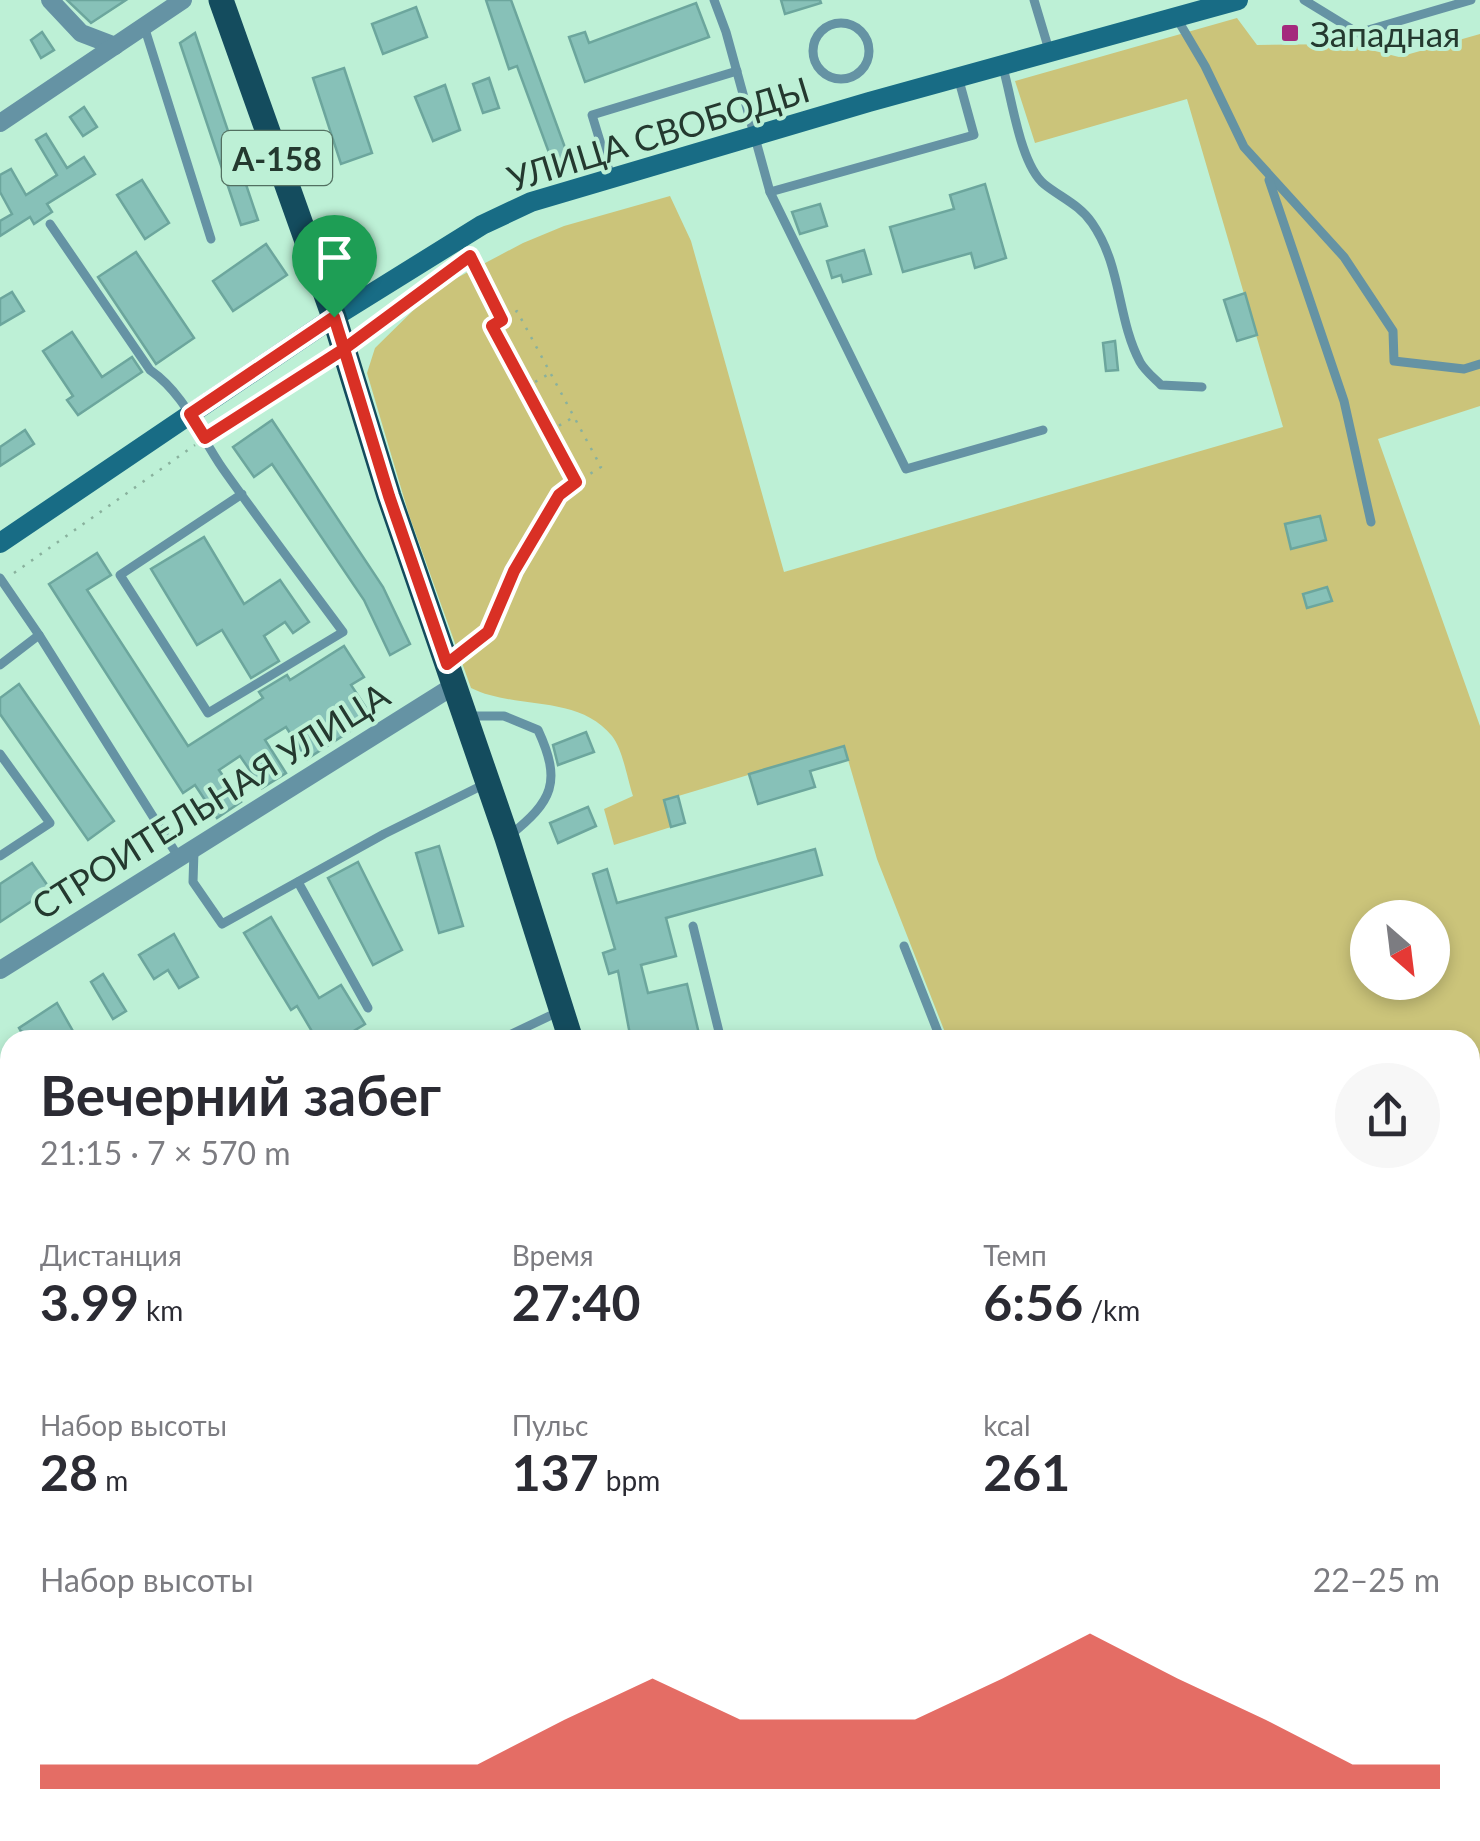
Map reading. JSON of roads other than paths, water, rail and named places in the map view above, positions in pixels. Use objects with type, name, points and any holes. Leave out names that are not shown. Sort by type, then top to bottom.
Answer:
[{"type":"main road","name":"А-158","points":[[221,0],[334,317],[389,496],[568,1030]]},
{"type":"street","points":[[50,0],[81,33],[115,46]]},
{"type":"street","points":[[0,123],[183,0]]},
{"type":"street","name":"УЛИЦА СВОБОДЫ","points":[[0,543],[334,317],[482,225],[531,202],[852,106],[1050,52],[1173,9],[1238,0]]},
{"type":"street","name":"СТРОИТЕЛЬНАЯ УЛИЦА","points":[[0,970],[187,853],[451,674]]},
{"type":"lane","points":[[714,0],[770,192],[906,468],[1043,430]]},
{"type":"lane","points":[[1034,0],[1050,52]]},
{"type":"lane","points":[[1304,0],[1358,33],[1470,0]]},
{"type":"lane","points":[[1173,9],[1206,66],[1244,146],[1344,257],[1393,331],[1394,362],[1464,369],[1480,364]]},
{"type":"lane","points":[[834,24],[851,24],[868,44],[867,62],[862,70],[845,79],[826,75],[814,60],[814,42],[825,28],[834,24]]},
{"type":"lane","points":[[144,26],[211,239]]},
{"type":"lane","points":[[1003,65],[1029,164],[1042,183],[1068,198],[1092,222],[1116,273],[1134,349],[1142,366],[1161,385],[1202,387]]},
{"type":"lane","points":[[611,178],[592,115],[737,70]]},
{"type":"lane","points":[[770,192],[974,135],[958,77]]},
{"type":"lane","points":[[845,79],[852,106]]},
{"type":"lane","points":[[1267,172],[1344,401],[1371,522]]},
{"type":"lane","points":[[50,224],[150,370],[170,384],[242,494],[343,632],[208,714],[120,575],[242,494]]},
{"type":"lane","points":[[1,579],[187,853],[193,882],[222,924],[488,783]]},
{"type":"lane","points":[[0,666],[38,635]]},
{"type":"lane","points":[[464,716],[504,716],[538,730],[550,755],[553,783],[546,798],[538,813],[506,838]]},
{"type":"lane","points":[[0,754],[50,823],[0,856]]},
{"type":"lane","points":[[298,882],[368,1008]]},
{"type":"lane","points":[[693,926],[719,1030]]},
{"type":"lane","points":[[904,946],[937,1030]]},
{"type":"lane","points":[[521,1030],[561,1011]]},
{"type":"place","name":"Западная","points":[[1290,33]]}]
